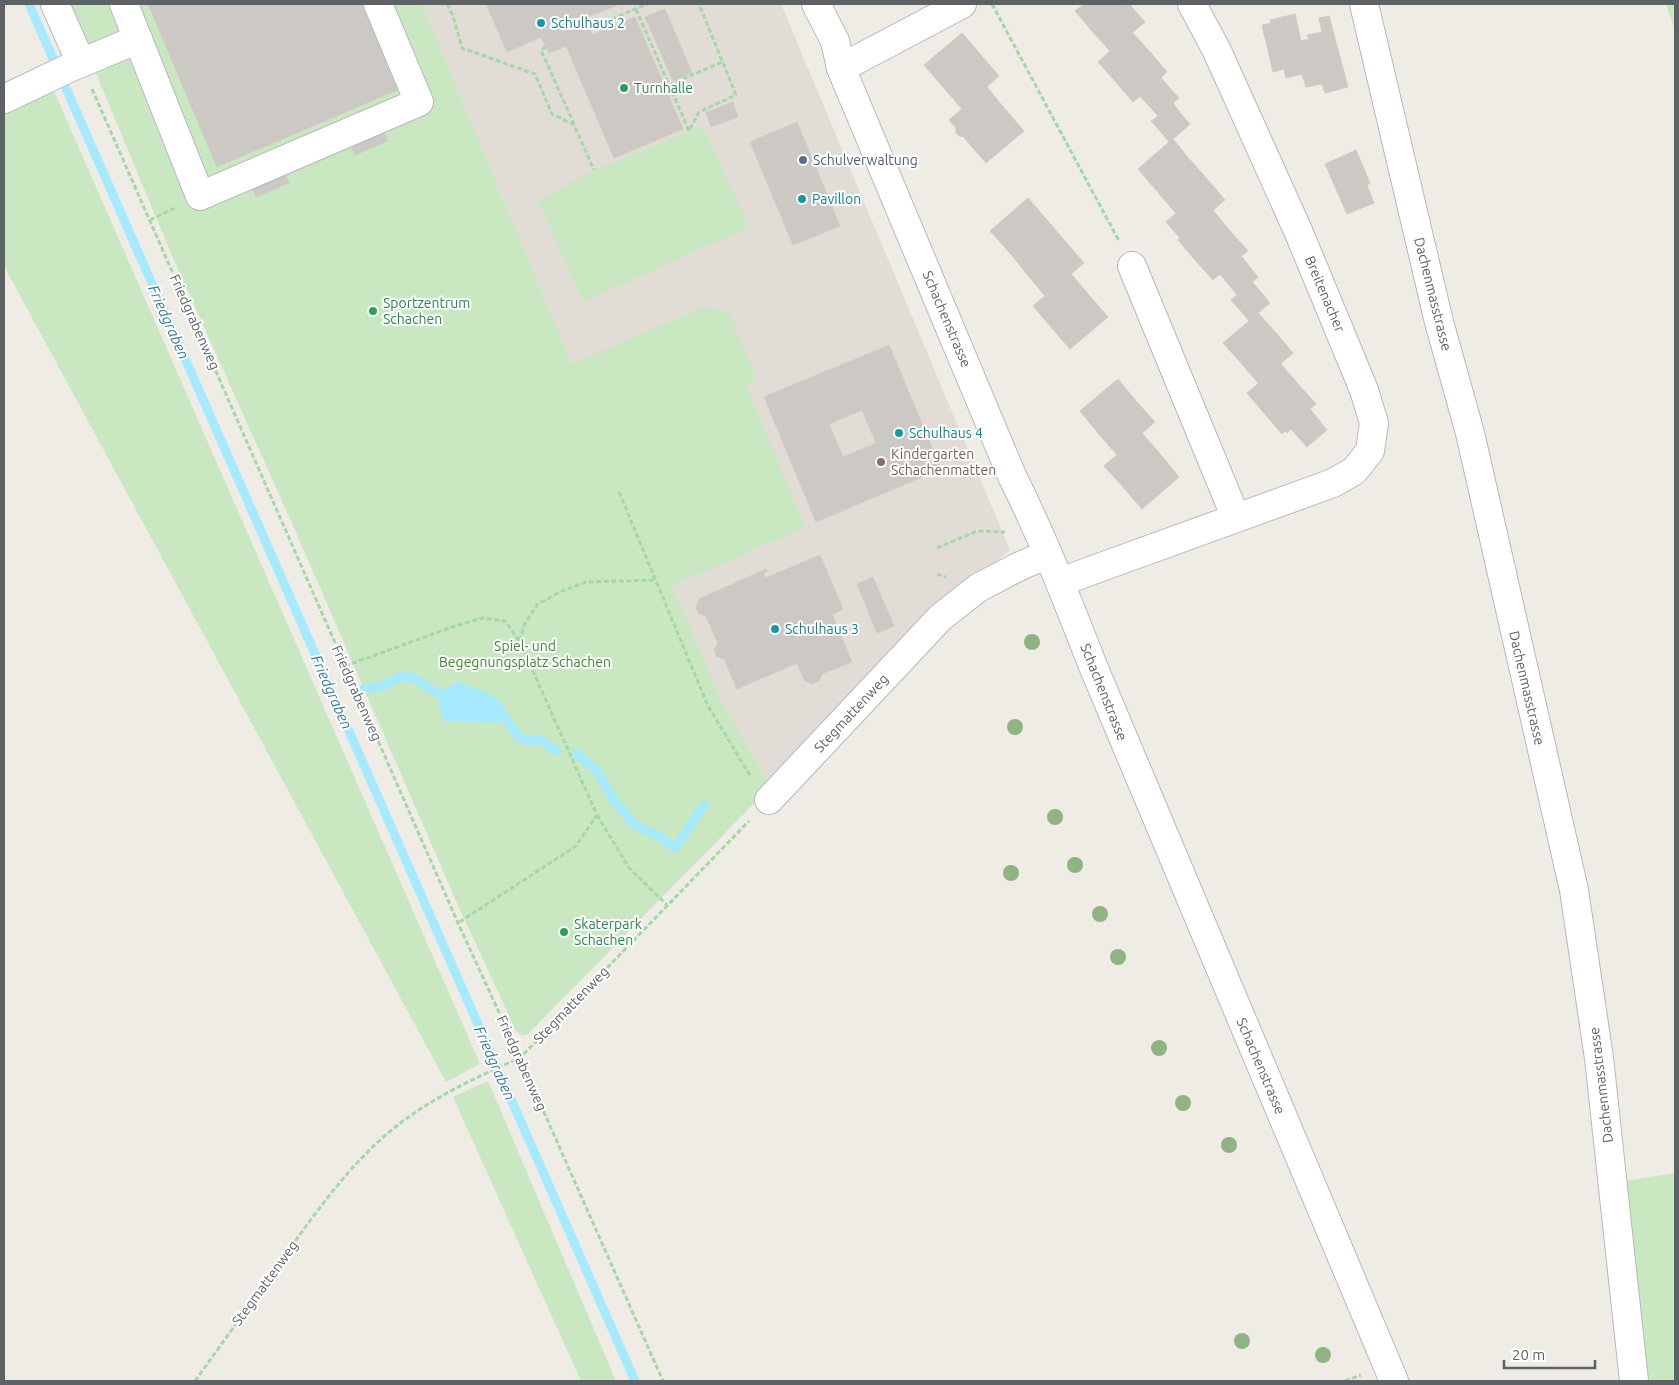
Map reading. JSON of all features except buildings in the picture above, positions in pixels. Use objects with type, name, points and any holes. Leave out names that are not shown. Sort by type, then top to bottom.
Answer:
[{"type":"street","points":[[55,4],[66,70]]},
{"type":"street","points":[[124,4],[200,196],[419,102],[378,4]]},
{"type":"street","name":"Schachenstrasse","points":[[816,4],[835,41],[841,68],[1012,476],[1060,582],[1093,666],[1394,1381]]},
{"type":"street","points":[[841,68],[962,4]]},
{"type":"street","name":"Breitenacher","points":[[1060,582],[1333,483],[1354,471],[1370,451],[1374,423],[1364,390],[1299,233],[1217,51],[1192,4]]},
{"type":"street","name":"Dachenmasstrasse","points":[[1364,4],[1439,322],[1470,433],[1574,890],[1598,1058],[1634,1381]]},
{"type":"street","points":[[4,99],[138,39]]},
{"type":"street","points":[[1132,266],[1236,518]]},
{"type":"street","name":"Stegmattenweg","points":[[769,800],[940,618],[978,588],[1048,554]]},
{"type":"path","points":[[447,4],[453,16],[462,48],[535,74],[552,114],[574,125]]},
{"type":"path","points":[[590,28],[647,4]]},
{"type":"path","points":[[636,9],[689,131],[698,112],[736,96],[724,61],[699,4]]},
{"type":"path","points":[[992,4],[1132,266]]},
{"type":"path","points":[[546,47],[541,50],[594,170]]},
{"type":"path","points":[[669,85],[724,61]]},
{"type":"path","name":"Friedgrabenweg","points":[[66,70],[345,666],[663,1381]]},
{"type":"path","points":[[619,492],[708,706],[748,774],[769,800]]},
{"type":"path","points":[[937,548],[977,531],[1008,532]]},
{"type":"path","points":[[520,642],[525,623],[538,604],[562,591],[586,582],[655,580]]},
{"type":"path","points":[[345,666],[482,618],[505,621],[520,642],[597,815],[629,868],[667,905]]},
{"type":"path","name":"Stegmattenweg","points":[[195,1381],[304,1228],[348,1174],[388,1133],[434,1100],[520,1058],[769,800]]},
{"type":"path","points":[[458,923],[576,846],[597,815]]},
{"type":"shaded area","points":[[422,4],[781,4],[1010,550],[961,591],[771,786],[723,704],[572,364]]},
{"type":"green space","name":"Spiel- und Begegnungsplatz Schachen","points":[[67,4],[422,4],[572,364],[703,307],[729,313],[757,379],[746,385],[805,527],[672,586],[723,704],[771,786],[528,1034],[522,1036],[516,1031],[457,903],[295,530],[173,258]]},
{"type":"green space","points":[[1666,4],[1675,4],[1675,31]]},
{"type":"green space","points":[[54,91],[480,1064],[446,1082],[4,266],[4,111]]},
{"type":"green space","points":[[703,126],[749,227],[583,302],[538,201],[594,170]]},
{"type":"green space","points":[[488,1081],[616,1381],[581,1381],[453,1097]]},
{"type":"green space","points":[[1675,1173],[1675,1381],[1643,1381],[1621,1182]]},
{"type":"water","points":[[457,682],[481,690],[496,698],[506,711],[507,719],[498,723],[443,721],[437,693]]},
{"type":"waterway","name":"Friedgraben","points":[[29,4],[635,1381]]},
{"type":"waterway","points":[[364,688],[383,686],[399,677],[412,677],[437,693]]},
{"type":"waterway","points":[[507,719],[516,734],[522,739],[527,741],[539,739],[556,751]]},
{"type":"waterway","points":[[576,753],[596,770],[613,799],[631,821],[644,830],[657,835],[675,848],[704,805]]},
{"type":"place","name":"Schulhaus 2","points":[[541,23]]},
{"type":"place","name":"Turnhalle","points":[[624,88]]},
{"type":"place","name":"Schulverwaltung","points":[[803,160]]},
{"type":"place","name":"Pavillon","points":[[802,199]]},
{"type":"place","name":"Sportzentrum Schachen","points":[[373,311]]},
{"type":"place","name":"Schulhaus 4","points":[[899,433]]},
{"type":"place","name":"Kindergarten Schachenmatten","points":[[881,462]]},
{"type":"place","name":"Schulhaus 3","points":[[775,629]]},
{"type":"place","name":"Skaterpark Schachen","points":[[564,932]]}]
